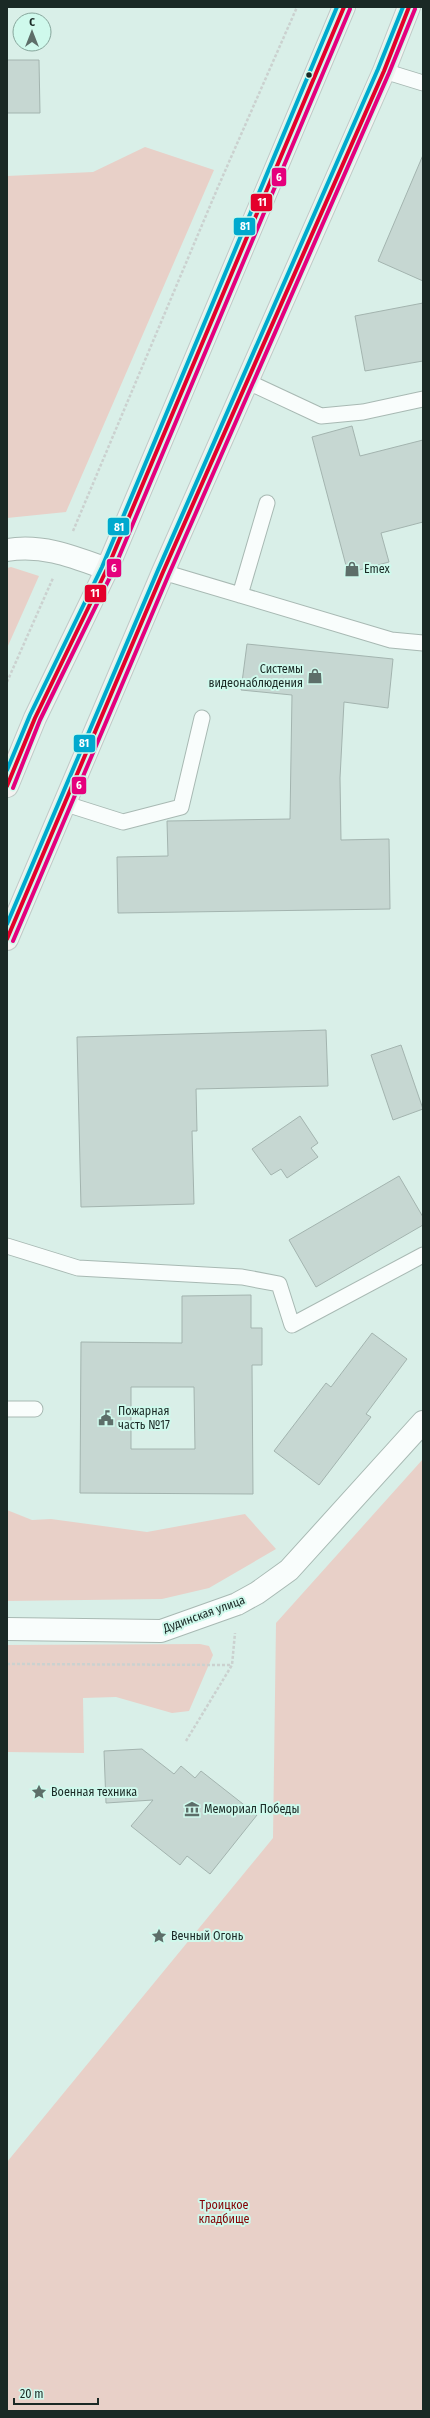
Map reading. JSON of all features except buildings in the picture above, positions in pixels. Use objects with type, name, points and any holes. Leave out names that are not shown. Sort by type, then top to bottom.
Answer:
[{"type":"main road","points":[[7,786],[35,718],[107,569],[344,7]]},
{"type":"main road","points":[[7,939],[63,803],[246,381],[384,71],[409,7]]},
{"type":"street","points":[[7,550],[25,547],[64,553],[107,569]]},
{"type":"street","name":"Дудинская улица","points":[[7,1629],[161,1631],[237,1604],[257,1594],[289,1570],[423,1422]]},
{"type":"lane","points":[[384,71],[423,84]]},
{"type":"lane","points":[[246,381],[321,416],[363,412],[423,399]]},
{"type":"lane","points":[[240,595],[267,503]]},
{"type":"lane","points":[[163,572],[391,640],[423,643]]},
{"type":"lane","points":[[63,803],[123,822],[180,807],[202,718]]},
{"type":"lane","points":[[7,1246],[78,1268],[242,1277],[279,1284],[292,1325],[423,1255]]},
{"type":"lane","points":[[7,1409],[35,1409]]},
{"type":"path","points":[[7,682],[64,553],[218,187],[297,7]]},
{"type":"path","points":[[186,1741],[232,1665],[237,1604]]},
{"type":"path","points":[[7,1664],[232,1665]]},
{"type":"green space","points":[[145,147],[214,170],[66,512],[7,518],[7,176],[93,172]]},
{"type":"green space","points":[[11,567],[39,576],[7,648],[7,568]]},
{"type":"green space","name":"Троицкое кладбище","points":[[423,1459],[423,2411],[7,2411],[7,2162],[273,1838],[276,1623]]},
{"type":"green space","points":[[7,1510],[32,1520],[51,1519],[147,1532],[245,1514],[276,1549],[209,1588],[162,1599],[7,1601]]},
{"type":"green space","points":[[200,1644],[209,1646],[213,1655],[189,1711],[172,1713],[116,1697],[83,1698],[84,1753],[7,1752],[7,1645]]},
{"type":"transit line","name":"81","points":[[7,770],[30,715],[102,567],[337,7]]},
{"type":"transit line","name":"11","points":[[7,786],[35,718],[107,569],[344,7]]},
{"type":"transit line","name":"81","points":[[7,924],[158,570],[378,69],[403,7]]},
{"type":"transit line","name":"11","points":[[7,939],[163,572],[384,71],[409,7]]},
{"type":"transit line","name":"6","points":[[13,788],[40,720],[113,571],[350,9]]},
{"type":"transit line","name":"6","points":[[13,941],[169,574],[389,73],[415,9]]},
{"type":"place","name":"Emex","points":[[352,569]]},
{"type":"place","name":"Системы видеонаблюдения","points":[[315,676]]},
{"type":"place","name":"Пожарная часть №17","points":[[106,1418]]},
{"type":"place","name":"Военная техника","points":[[39,1792]]},
{"type":"place","name":"Мемориал Победы","points":[[192,1809]]},
{"type":"place","name":"Вечный Огонь","points":[[159,1936]]}]
